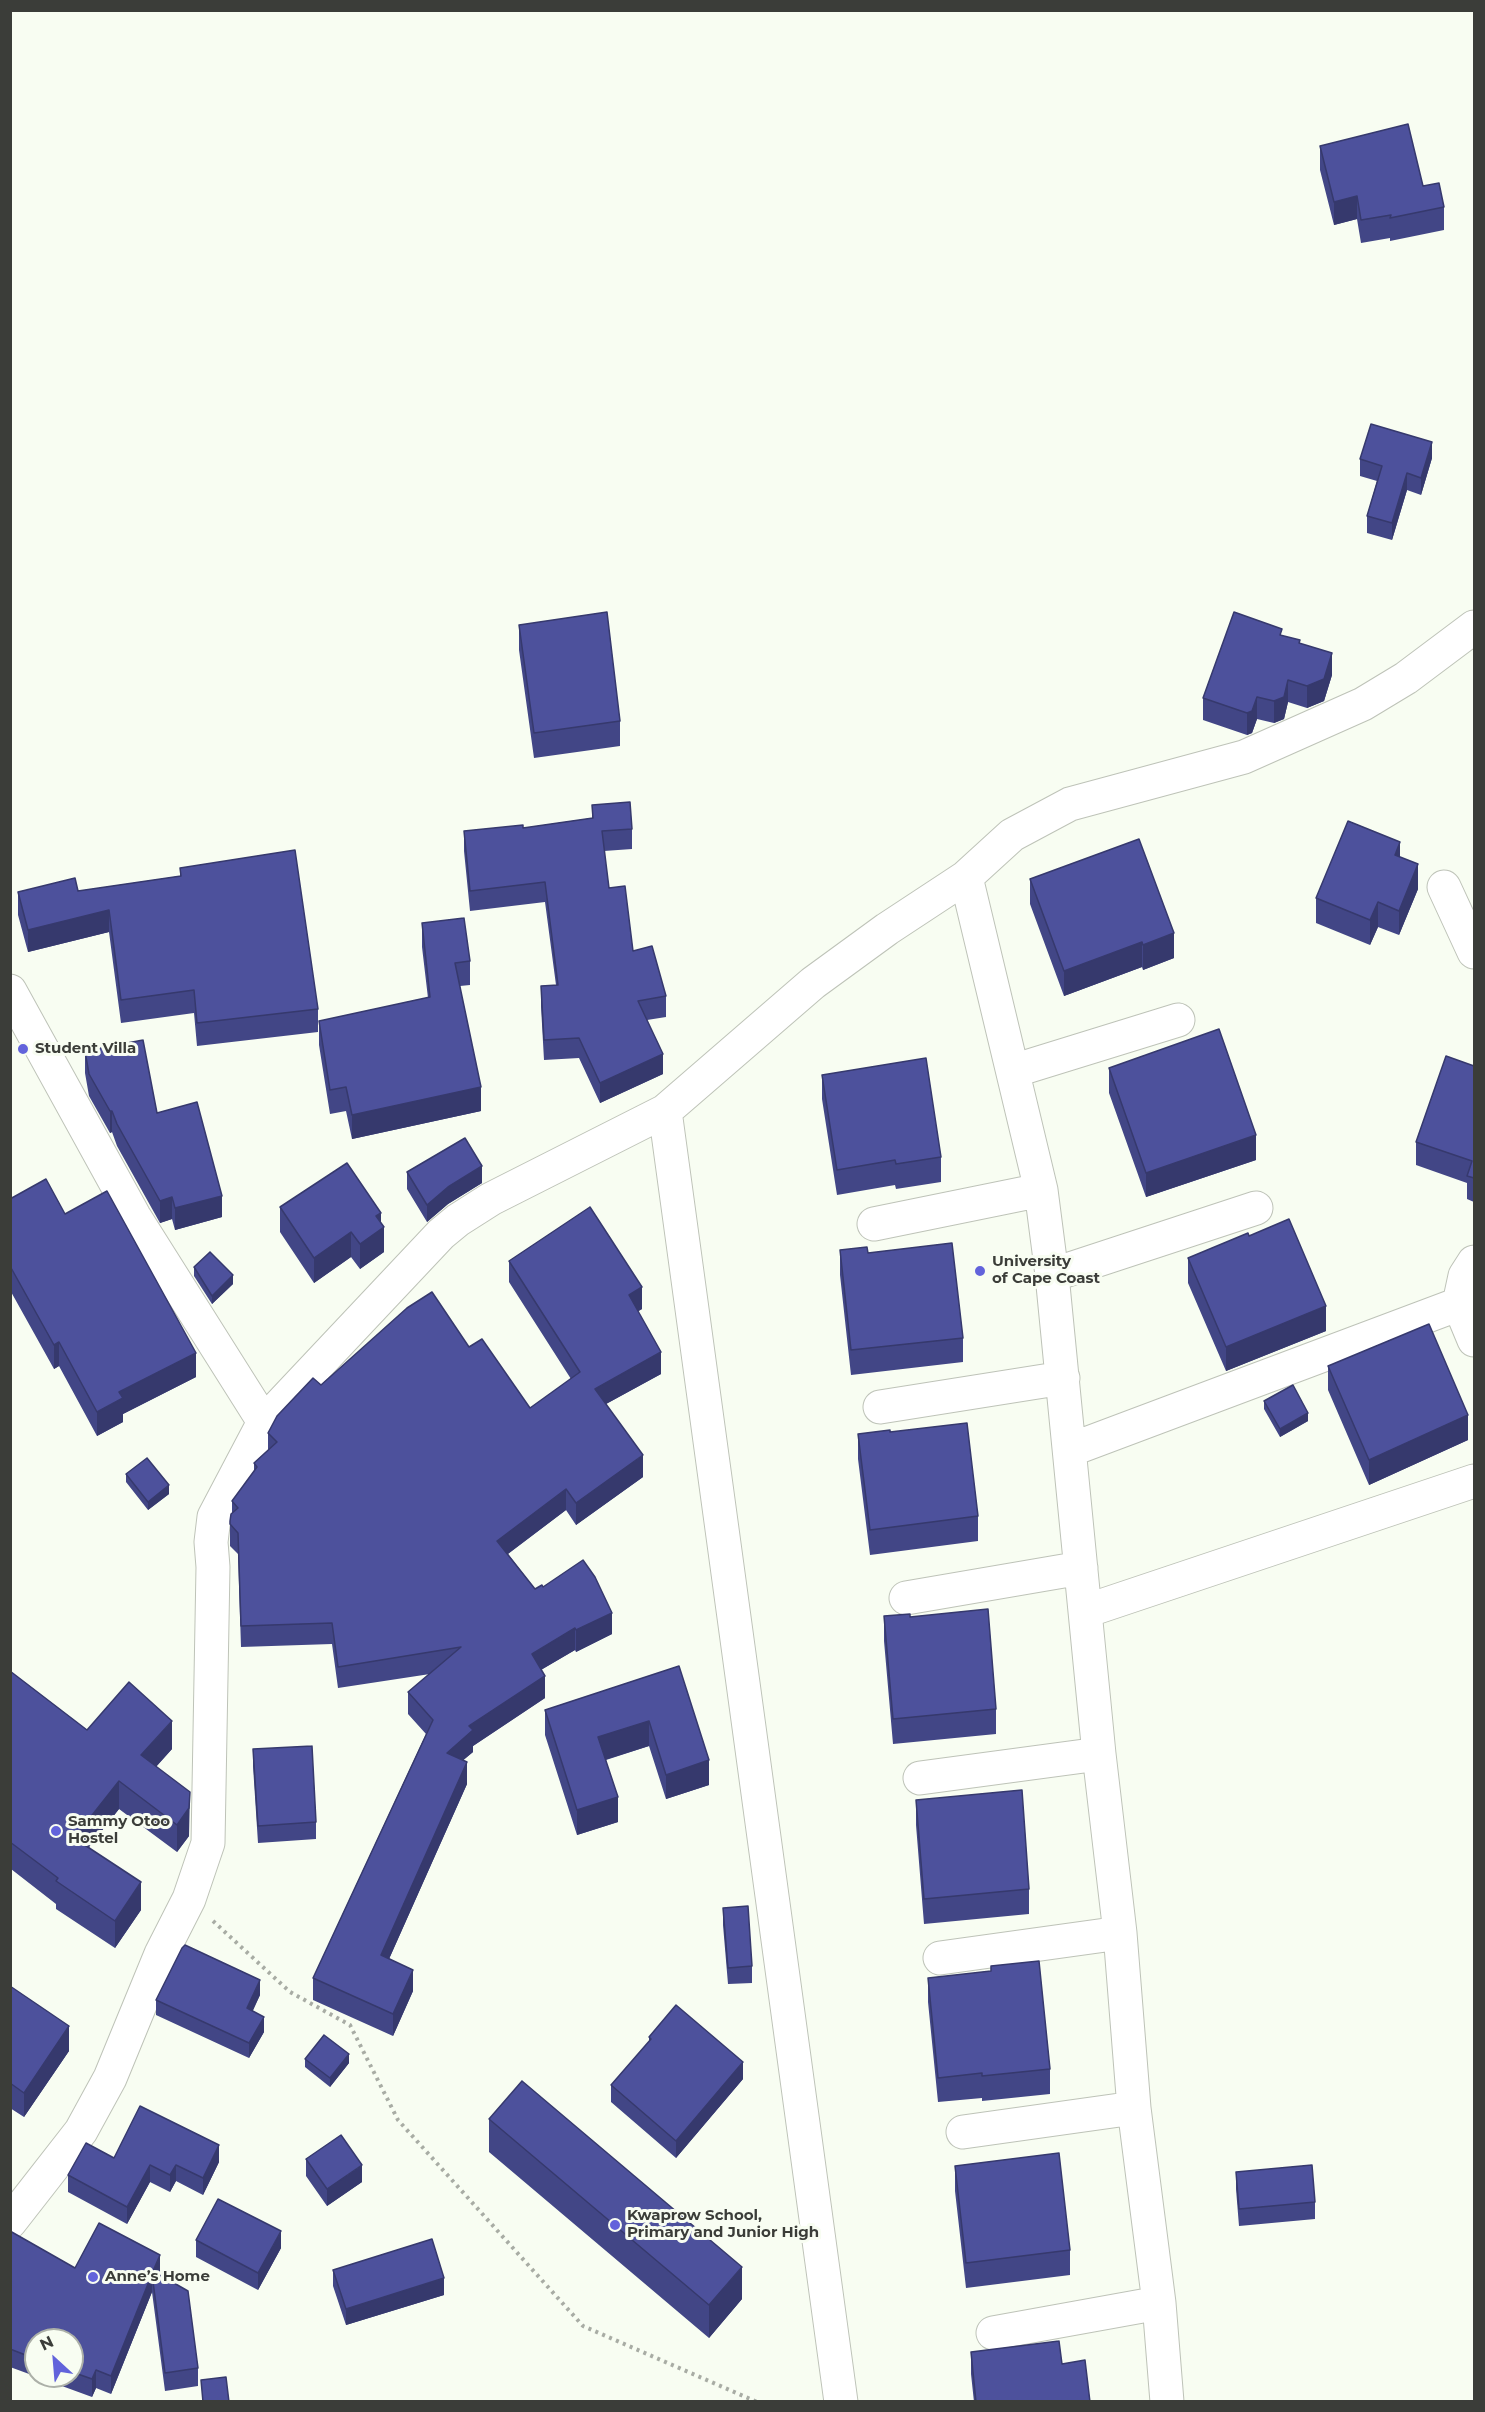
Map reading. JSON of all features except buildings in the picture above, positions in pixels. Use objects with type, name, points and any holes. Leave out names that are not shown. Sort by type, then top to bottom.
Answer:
[{"type":"street","points":[[10,2222],[81,2131],[110,2078],[161,1954],[189,1899],[208,1843],[213,1568],[211,1542],[214,1517],[264,1422],[441,1234],[458,1220],[491,1199],[665,1111],[813,983],[887,929],[966,877],[1012,835],[1070,804],[1244,757],[1363,704],[1406,678],[1474,627]]},
{"type":"street","points":[[966,877],[1041,1190],[1063,1378],[1099,1754],[1120,1933],[1134,2108],[1159,2303],[1167,2402]]},
{"type":"street","points":[[1444,887],[1474,952]]},
{"type":"street","points":[[10,991],[134,1216],[264,1422]]},
{"type":"street","points":[[1013,1071],[1178,1020]]},
{"type":"street","points":[[665,1111],[841,2402]]},
{"type":"street","points":[[874,1224],[1041,1190]]},
{"type":"street","points":[[1052,1275],[1256,1208]]},
{"type":"street","points":[[1474,1262],[1466,1276],[1459,1304],[1474,1340]]},
{"type":"street","points":[[1070,1450],[1459,1304]]},
{"type":"street","points":[[880,1407],[1063,1378]]},
{"type":"street","points":[[1086,1611],[1474,1481]]},
{"type":"street","points":[[906,1598],[1081,1568]]},
{"type":"street","points":[[920,1778],[1099,1754]]},
{"type":"street","points":[[940,1958],[1120,1933]]},
{"type":"street","points":[[963,2132],[1134,2108]]},
{"type":"street","points":[[993,2333],[1159,2303]]},
{"type":"path","points":[[189,1899],[250,1958],[290,1992],[350,2025],[398,2120],[583,2326],[757,2402]]},
{"type":"place","name":"Student Villa","points":[[23,1049]]},
{"type":"place","name":"University of Cape Coast","points":[[980,1271]]},
{"type":"place","name":"Sammy Otoo Hostel","points":[[56,1831]]},
{"type":"place","name":"Kwaprow School, Primary and Junior High","points":[[615,2225]]},
{"type":"place","name":"Anne’s Home","points":[[93,2277]]}]
